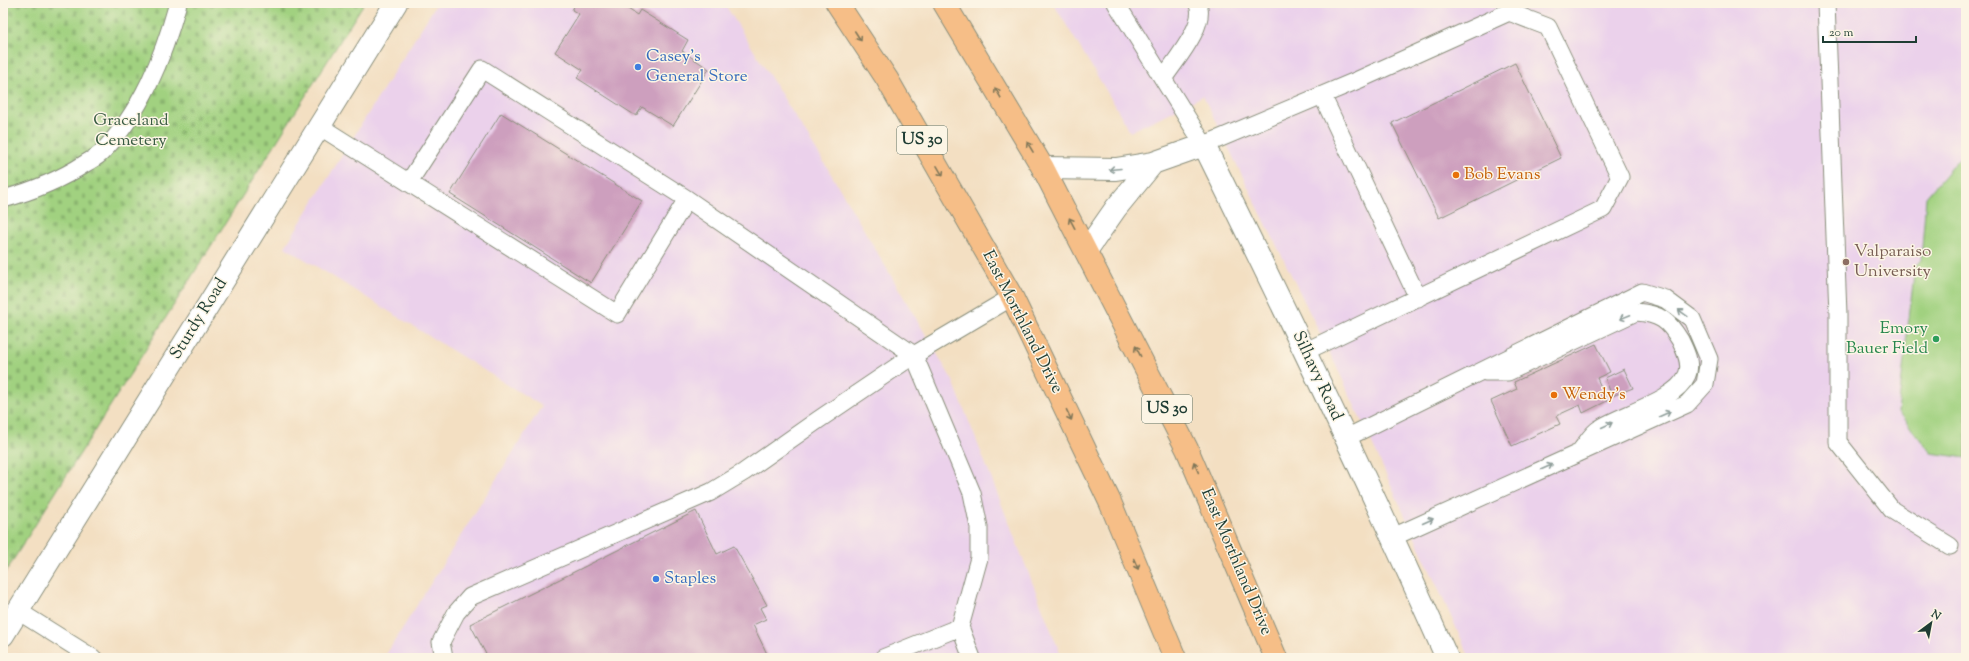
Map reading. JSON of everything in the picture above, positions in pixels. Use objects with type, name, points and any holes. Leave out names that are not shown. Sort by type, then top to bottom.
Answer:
[{"type":"highway","name":"East Morthland Drive","points":[[837,3],[887,79],[1012,297],[1110,502],[1175,658]]},
{"type":"highway","name":"East Morthland Drive","points":[[944,3],[1042,168],[1188,449],[1276,658]]},
{"type":"street","name":"Sturdy Road","points":[[3,636],[396,3]]},
{"type":"street","points":[[1042,168],[1116,169],[1153,163],[1204,146]]},
{"type":"street","name":"Silhavy Road","points":[[1204,146],[1306,351],[1393,536],[1447,658]]},
{"type":"street","points":[[1086,252],[1116,208],[1153,163]]},
{"type":"lane","points":[[3,199],[27,193],[67,176],[101,153],[127,120],[149,85],[166,46],[178,3]]},
{"type":"lane","points":[[1116,3],[1204,146],[1509,12],[1548,27],[1620,177],[1603,209],[1306,351]]},
{"type":"lane","points":[[1163,79],[1198,26],[1199,7],[1197,3]]},
{"type":"lane","points":[[1826,3],[1838,314],[1838,442],[1892,510],[1950,546]]},
{"type":"lane","points":[[409,182],[482,69],[687,199],[914,355],[972,493],[979,527],[979,558],[960,627],[972,658]]},
{"type":"lane","points":[[1322,95],[1418,298]]},
{"type":"lane","points":[[319,126],[617,314],[687,199]]},
{"type":"lane","points":[[1346,438],[1642,292],[1665,300],[1692,319],[1709,359],[1705,384],[1687,404],[1393,536]]},
{"type":"lane","points":[[444,658],[441,642],[456,613],[470,597],[711,492],[744,472],[914,355],[1012,297]]},
{"type":"lane","points":[[18,611],[93,658]]},
{"type":"lane","points":[[883,658],[960,627]]},
{"type":"shaded area","points":[[437,3],[724,3],[828,169],[953,381],[1062,658],[384,658],[542,406],[285,247]]},
{"type":"shaded area","points":[[1053,3],[1966,3],[1966,658],[1470,658],[1341,376],[1203,96],[1130,132]]},
{"type":"green space","name":"Graceland Cemetery","points":[[3,3],[364,3],[3,576]]},
{"type":"green space","name":"Emory Bauer Field","points":[[1966,150],[1966,458],[1931,453],[1898,412],[1915,266],[1921,260],[1926,197]]},
{"type":"building","points":[[576,3],[619,3],[637,15],[640,10],[688,40],[682,51],[709,69],[673,126],[642,107],[636,116],[577,78],[583,70],[555,52],[579,14],[572,10]]},
{"type":"building","points":[[1515,63],[1561,158],[1439,218],[1392,123]]},
{"type":"building","points":[[501,113],[642,201],[591,283],[450,194]]},
{"type":"building","name":"Wendy's","points":[[1596,344],[1610,372],[1597,378],[1607,401],[1583,413],[1580,405],[1556,416],[1560,424],[1512,446],[1491,401],[1517,389],[1514,382]]},
{"type":"building","points":[[1624,369],[1633,388],[1612,396],[1605,378]]},
{"type":"building","name":"Staples","points":[[696,511],[717,554],[734,546],[767,605],[760,608],[766,619],[753,625],[769,658],[488,658],[470,624]]},
{"type":"place","name":"Casey's General Store","points":[[638,67]]},
{"type":"place","name":"Bob Evans","points":[[1456,175]]},
{"type":"place","name":"Valparaiso University","points":[[1846,262]]},
{"type":"place","name":"Emory Bauer Field","points":[[1936,339]]},
{"type":"place","name":"Wendy's","points":[[1554,395]]},
{"type":"place","name":"Staples","points":[[656,579]]}]
